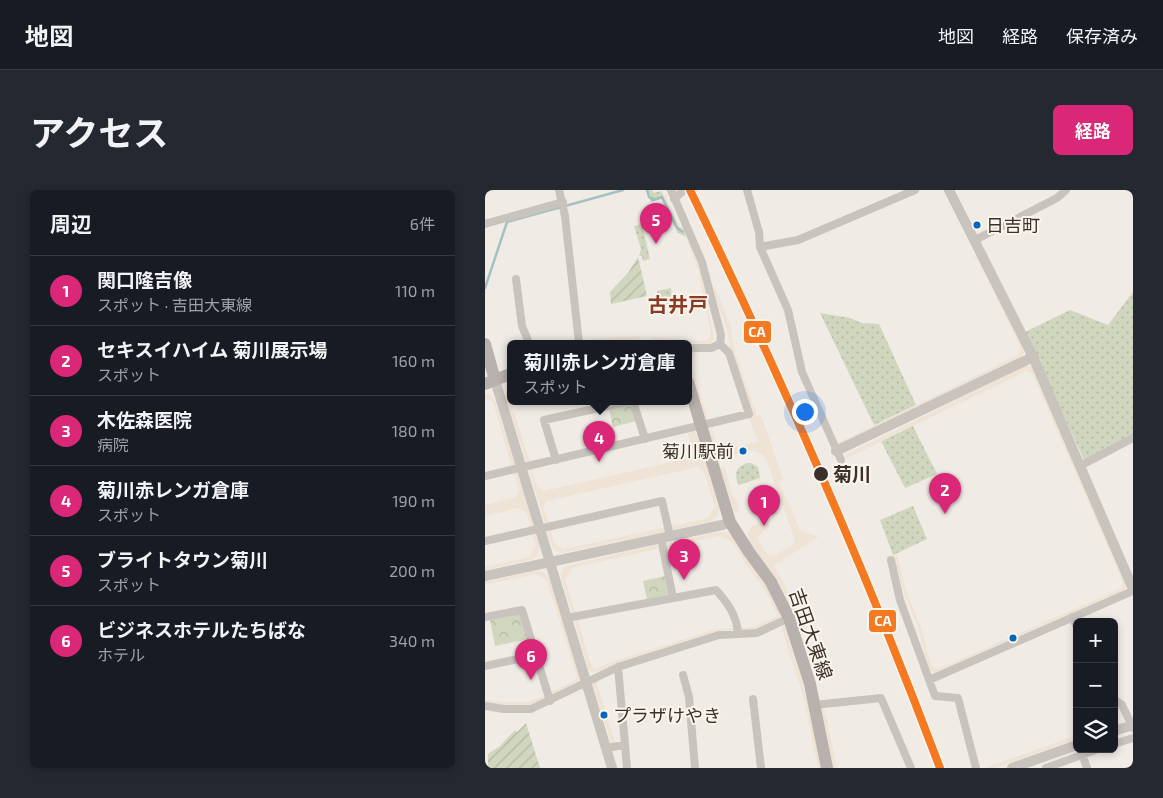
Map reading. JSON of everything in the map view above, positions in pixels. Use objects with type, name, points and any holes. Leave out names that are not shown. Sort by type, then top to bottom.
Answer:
[{"type":"main road","points":[[485,344],[490,382],[507,375]]},
{"type":"main road","name":"吉田大東線","points":[[692,396],[730,522],[771,582],[789,618],[809,684],[827,768]]},
{"type":"street","points":[[559,190],[563,205],[579,340]]},
{"type":"street","points":[[485,476],[749,414],[729,353],[720,344],[721,332],[702,262],[671,190]]},
{"type":"street","points":[[674,199],[684,190]]},
{"type":"street","points":[[747,190],[759,232],[760,247],[788,310],[802,372],[839,456],[1033,358]]},
{"type":"street","points":[[760,247],[798,240],[915,190]]},
{"type":"street","points":[[929,680],[1133,590],[1033,358],[949,190]]},
{"type":"street","points":[[975,240],[1057,198],[1067,190]]},
{"type":"street","points":[[485,224],[563,205]]},
{"type":"street","points":[[516,279],[522,326],[528,340]]},
{"type":"street","points":[[692,348],[711,348],[720,344]]},
{"type":"street","points":[[490,382],[541,529],[612,768]]},
{"type":"street","points":[[556,460],[544,420],[613,405]]},
{"type":"street","points":[[633,405],[645,439]]},
{"type":"street","points":[[1080,466],[1133,438]]},
{"type":"street","points":[[485,542],[663,501],[665,537],[673,598]]},
{"type":"street","points":[[485,576],[730,522]]},
{"type":"street","points":[[891,560],[901,600],[935,696],[959,698],[976,768]]},
{"type":"street","points":[[567,618],[716,590],[732,610],[738,634]]},
{"type":"street","points":[[485,617],[522,610],[550,700]]},
{"type":"street","points":[[485,706],[526,709],[536,707],[618,667],[719,635],[757,633],[789,618]]},
{"type":"street","points":[[485,666],[537,655]]},
{"type":"street","points":[[618,667],[627,768]]},
{"type":"street","points":[[683,675],[689,697],[695,768]]},
{"type":"street","points":[[814,705],[881,698],[911,768]]},
{"type":"street","points":[[753,699],[761,768]]},
{"type":"street","points":[[1118,702],[1122,705],[1133,726],[1118,730]]},
{"type":"street","points":[[1118,743],[1133,738]]},
{"type":"street","points":[[606,748],[625,745]]},
{"type":"street","points":[[1012,768],[1073,746]]},
{"type":"street","points":[[1046,768],[1085,753]]},
{"type":"street","points":[[1082,754],[1087,768]]},
{"type":"green space","points":[[646,190],[652,190],[654,193],[661,191],[686,237],[678,233],[661,199],[651,202]]},
{"type":"green space","points":[[642,224],[650,259],[643,261],[642,256],[639,256],[641,249],[634,226]]},
{"type":"green space","points":[[638,257],[647,296],[611,304],[610,292],[628,273]]},
{"type":"green space","points":[[671,288],[672,298],[676,300],[704,295],[661,307],[657,291]]},
{"type":"green space","points":[[1133,292],[1133,436],[1086,464],[1025,332],[1070,310],[1108,325]]},
{"type":"green space","points":[[820,313],[850,318],[862,323],[879,324],[916,405],[874,425]]},
{"type":"green space","points":[[629,405],[636,421],[613,427],[609,409]]},
{"type":"green space","points":[[913,426],[937,474],[905,488],[881,441]]},
{"type":"green space","points":[[746,463],[751,463],[758,467],[760,478],[739,485],[736,477],[737,470]]},
{"type":"green space","points":[[913,506],[927,539],[893,555],[880,520]]},
{"type":"green space","points":[[665,576],[667,595],[647,599],[643,581]]},
{"type":"green space","points":[[521,615],[528,639],[495,646],[490,620]]},
{"type":"green space","points":[[526,723],[540,768],[488,768],[488,754],[500,746],[515,730],[517,732]]},
{"type":"shaded area","points":[[666,190],[668,190],[669,192],[666,198],[680,226],[685,228],[700,268],[714,338],[709,344],[692,343],[692,340],[704,341],[709,339],[711,333],[698,269],[683,229],[679,227],[663,196],[667,194]]},
{"type":"shaded area","points":[[976,257],[980,260],[1022,347],[1024,352],[1022,357],[841,445],[838,443],[1018,355],[1021,348],[978,260],[972,258]]},
{"type":"shaded area","points":[[715,287],[730,325],[735,352],[757,416],[761,415],[783,480],[779,482],[800,530],[818,537],[773,566],[783,581],[796,613],[800,614],[797,615],[793,614],[780,584],[748,538],[748,533],[752,526],[763,521],[768,523],[770,527],[759,535],[758,540],[767,554],[776,555],[792,545],[795,540],[766,459],[762,454],[755,451],[736,454],[725,461],[715,454],[708,430],[714,426],[712,430],[719,450],[758,442],[749,419],[752,417],[752,412],[714,293]]},
{"type":"shaded area","points":[[641,336],[638,340],[590,340]]},
{"type":"shaded area","points":[[651,337],[691,340],[661,340]]},
{"type":"shaded area","points":[[692,351],[697,351],[692,357]]},
{"type":"shaded area","points":[[1026,366],[1032,367],[1126,580],[1126,587],[1123,591],[934,673],[929,669],[918,628],[903,590],[894,554],[897,554],[906,591],[921,627],[931,666],[938,669],[1120,589],[1123,582],[1032,373],[1026,371],[845,459],[847,454]]},
{"type":"shaded area","points":[[692,367],[708,419],[711,420],[704,420],[692,379]]},
{"type":"shaded area","points":[[485,393],[491,395],[495,401],[515,464],[513,466],[510,466],[493,402],[485,399]]},
{"type":"shaded area","points":[[508,405],[511,405],[529,459],[532,461],[526,461]]},
{"type":"shaded area","points":[[695,432],[698,436],[719,508],[718,516],[712,521],[674,530],[672,528],[671,524],[674,526],[708,518],[715,506],[704,472],[697,467],[547,501],[543,508],[548,521],[551,523],[545,523],[529,469],[534,468],[532,471],[537,487],[544,491],[689,458],[693,451],[688,433]]},
{"type":"shaded area","points":[[720,467],[725,468],[732,495],[737,501],[739,510],[736,513],[733,509]]},
{"type":"shaded area","points":[[517,472],[533,524],[532,527],[528,528],[530,525],[526,512],[519,508],[485,516],[485,505],[516,497],[519,491],[515,475],[512,473]]},
{"type":"shaded area","points":[[665,525],[664,532],[562,553],[553,549],[547,532],[552,529],[554,543],[564,549],[663,528]]},
{"type":"shaded area","points":[[728,532],[732,536],[769,588],[781,613],[780,618],[756,630],[741,630],[741,626],[744,628],[753,627],[776,617],[777,614],[765,590],[732,541],[719,536],[668,547],[666,550],[665,544],[667,543]]},
{"type":"shaded area","points":[[535,533],[540,547],[534,559],[485,570],[485,567],[529,557],[536,546],[533,536],[530,534]]},
{"type":"shaded area","points":[[656,545],[659,551],[657,549],[572,568],[565,579],[577,613],[572,613],[561,578],[562,571],[566,566]]},
{"type":"shaded area","points":[[536,571],[544,572],[550,579],[580,679],[578,682],[555,694],[550,690],[554,691],[575,680],[577,676],[547,581],[535,574],[485,585],[485,582]]},
{"type":"shaded area","points":[[580,619],[578,622],[592,668],[596,669],[611,662],[717,629],[732,628],[734,625],[734,630],[718,632],[593,673],[588,670],[575,622]]},
{"type":"shaded area","points":[[784,625],[807,699],[821,768],[818,768],[804,699],[781,626]]},
{"type":"shaded area","points":[[598,679],[597,683],[615,743],[611,742],[593,686],[593,683]]},
{"type":"shaded area","points":[[544,693],[546,698],[529,705],[485,703],[485,700],[528,702],[543,696]]},
{"type":"shaded area","points":[[824,707],[837,768],[832,768],[821,709]]},
{"type":"shaded area","points":[[1073,736],[1073,740],[995,768],[985,768]]},
{"type":"waterway","points":[[485,288],[507,222],[623,190]]},
{"type":"waterway","points":[[647,190],[649,197],[653,200],[662,197],[677,228],[683,232]]},
{"type":"waterway","points":[[671,301],[704,295]]},
{"type":"transit line","name":"CA","points":[[690,190],[822,476],[883,621],[940,768]]},
{"type":"place","name":"日吉町","points":[[977,225]]},
{"type":"place","name":"ブライトタウン菊川","points":[[656,244]]},
{"type":"place","name":"菊川駅前","points":[[743,451]]},
{"type":"place","name":"菊川赤レンガ倉庫","points":[[599,462]]},
{"type":"place","name":"菊川","points":[[821,474]]},
{"type":"place","name":"セキスイハイム 菊川展示場","points":[[945,514]]},
{"type":"place","name":"関口隆吉像","points":[[764,526]]},
{"type":"place","name":"木佐森医院","points":[[684,580]]},
{"type":"place","name":"ビジネスホテルたちばな","points":[[531,680]]},
{"type":"place","name":"プラザけやき","points":[[604,715]]},
{"type":"district","name":"古井戸","points":[[678,305]]}]
